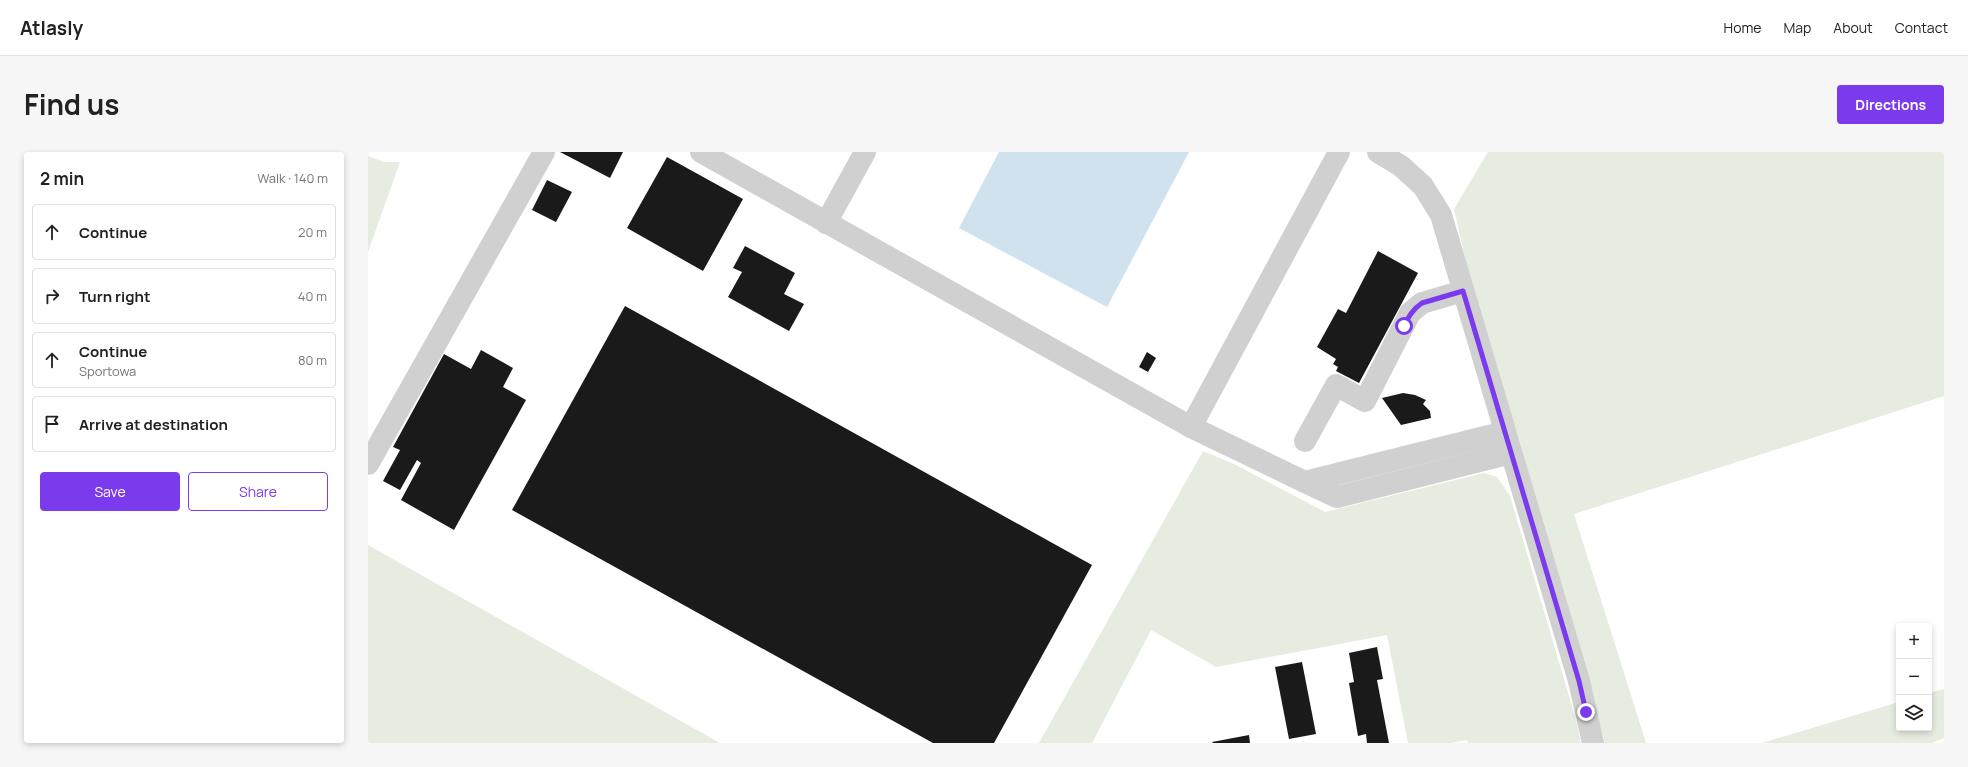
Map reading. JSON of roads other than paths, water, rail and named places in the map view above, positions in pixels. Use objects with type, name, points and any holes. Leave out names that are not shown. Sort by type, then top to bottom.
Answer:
[{"type":"street","points":[[368,464],[544,152]]},
{"type":"street","points":[[701,152],[1191,427],[1337,497],[1508,442]]},
{"type":"street","points":[[826,223],[865,152]]},
{"type":"street","points":[[1191,427],[1339,152]]},
{"type":"street","points":[[1378,152],[1401,166],[1423,186],[1441,215],[1579,681],[1592,743]]},
{"type":"street","points":[[1305,441],[1336,385],[1365,401],[1410,313],[1417,306],[1422,303],[1463,291]]},
{"type":"water","points":[[999,152],[1189,152],[1107,307],[959,228]]}]
